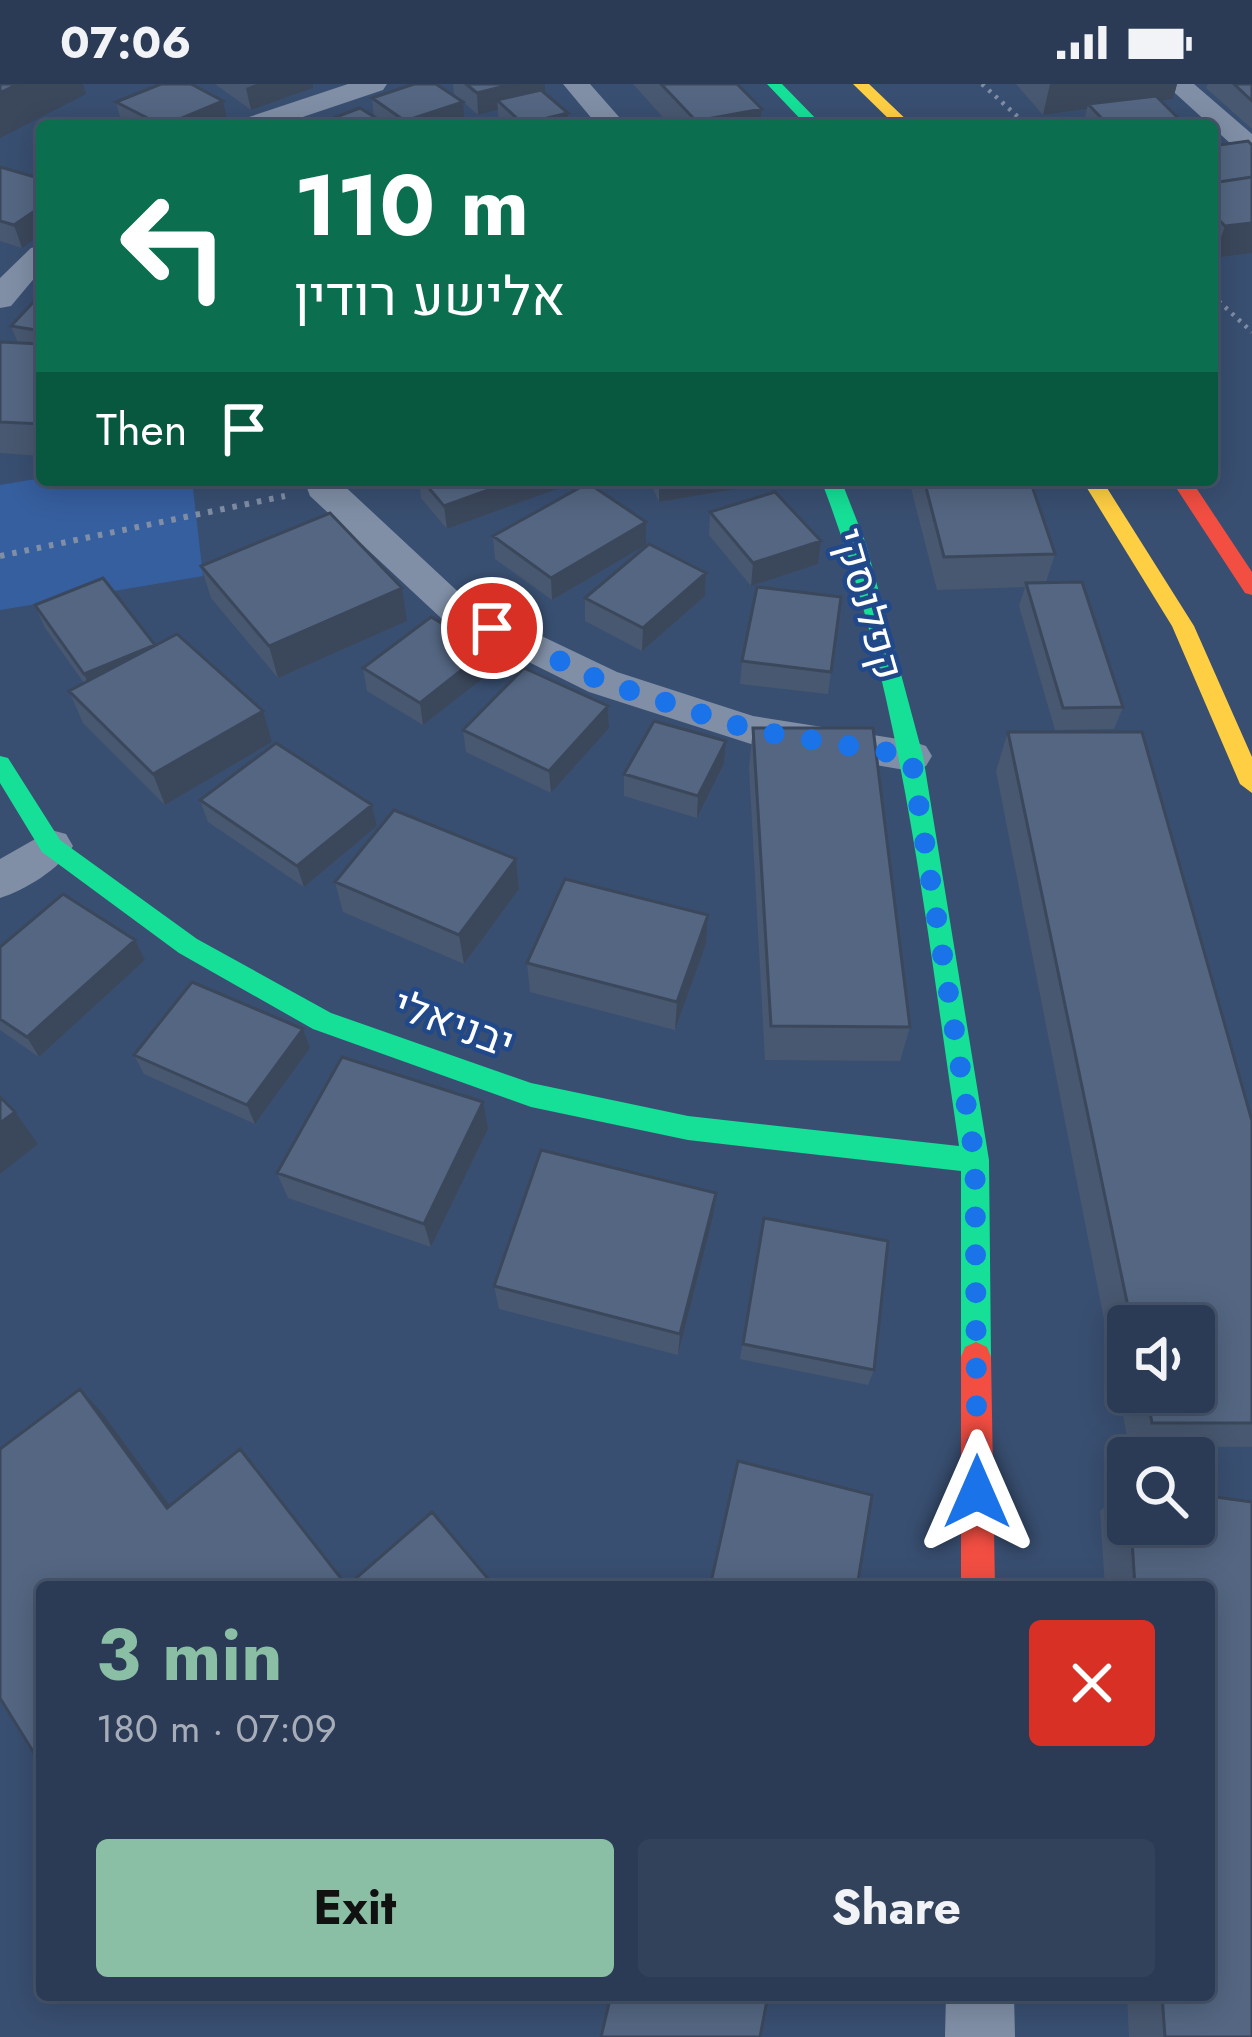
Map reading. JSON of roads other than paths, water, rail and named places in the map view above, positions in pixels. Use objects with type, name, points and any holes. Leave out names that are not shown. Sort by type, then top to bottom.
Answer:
[{"type":"street","points":[[268,120],[374,84]]},
{"type":"street","points":[[575,84],[608,120]]},
{"type":"street","points":[[774,84],[808,120]]},
{"type":"street","points":[[860,84],[898,120]]},
{"type":"street","points":[[1178,84],[1252,148]]},
{"type":"street","points":[[0,299],[21,264]]},
{"type":"street","points":[[323,486],[455,610],[603,682],[751,730],[911,756]]},
{"type":"street","name":"קפלנסקי","points":[[833,486],[856,544],[911,756],[975,1160],[977,1581]]},
{"type":"street","points":[[1096,486],[1184,626],[1252,784]]},
{"type":"street","points":[[1185,486],[1252,588]]},
{"type":"street","name":"יבניאלי","points":[[0,764],[51,846],[188,946],[322,1021],[531,1095],[688,1129],[975,1160]]},
{"type":"street","points":[[0,881],[51,846]]},
{"type":"street","points":[[980,2001],[980,2037]]}]
